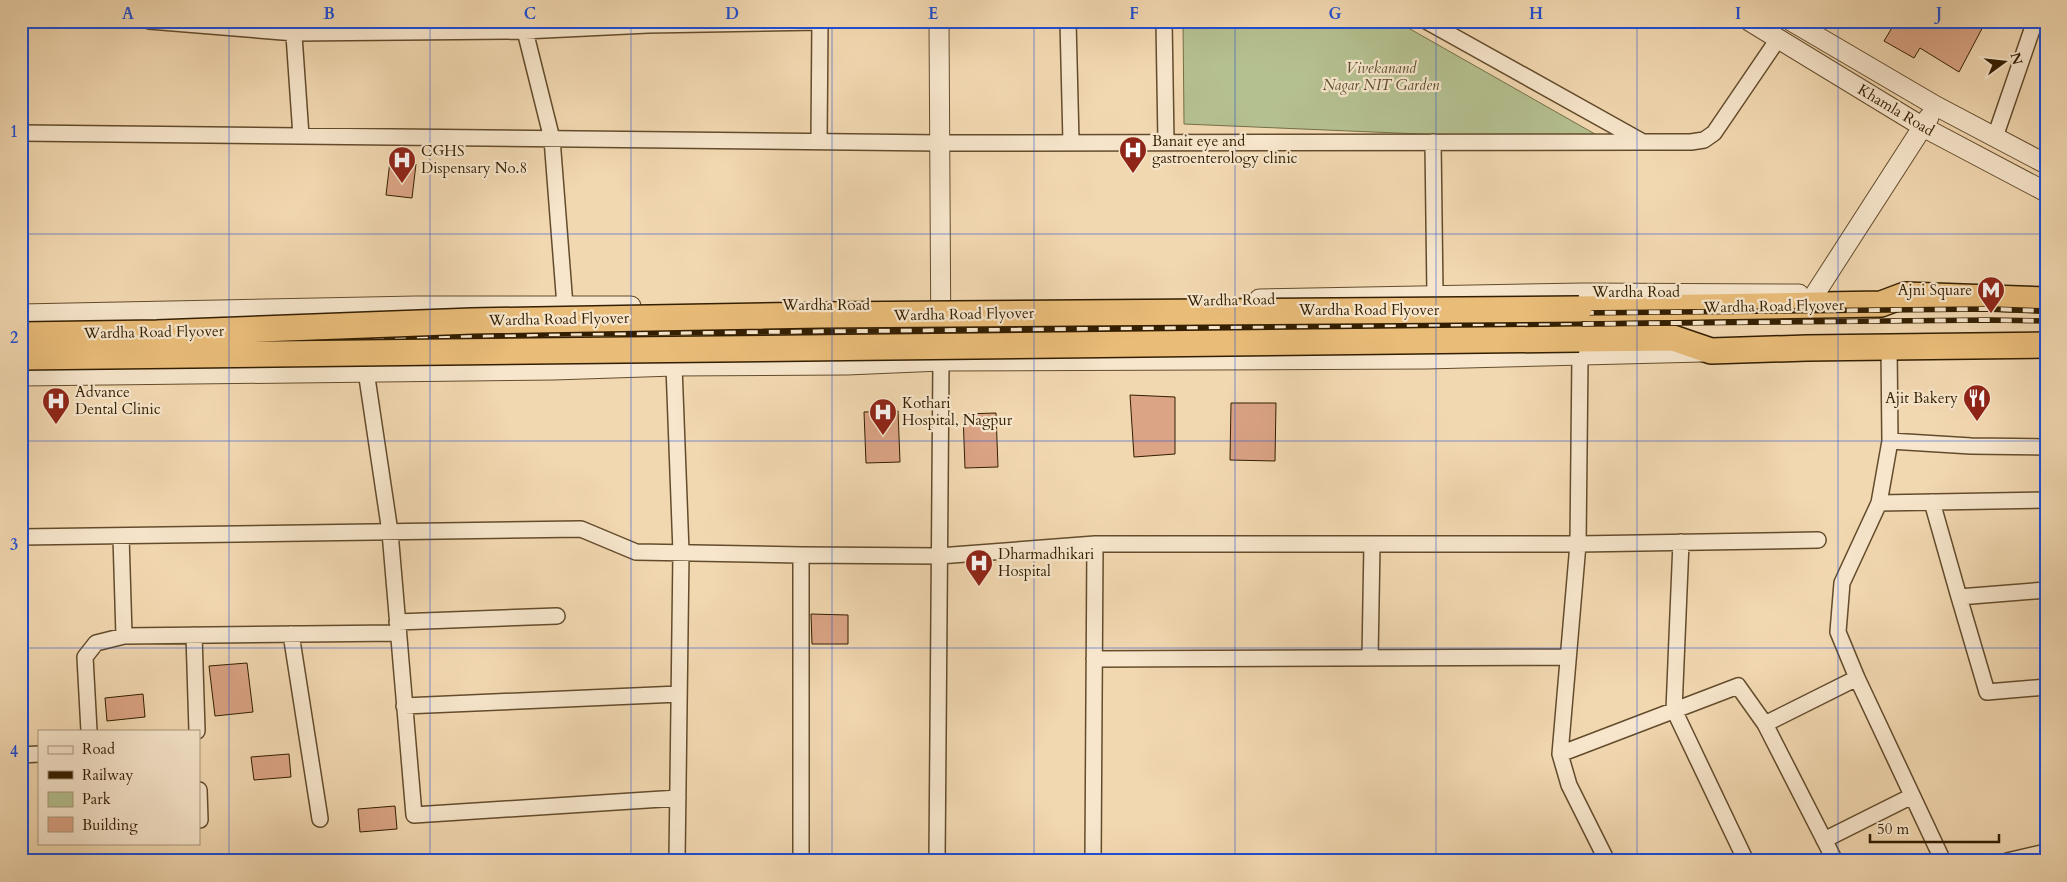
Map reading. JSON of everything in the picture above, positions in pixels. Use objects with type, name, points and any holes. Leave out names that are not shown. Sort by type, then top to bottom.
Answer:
[{"type":"highway","name":"Wardha Road","points":[[1905,295],[2046,300]]},
{"type":"highway","name":"Wardha Road Flyover","points":[[21,335],[157,333],[512,320],[1860,305],[1881,304],[1905,295]]},
{"type":"highway","name":"Wardha Road Flyover","points":[[21,357],[1673,338],[1711,351]]},
{"type":"highway","points":[[1711,351],[2046,345]]},
{"type":"street","points":[[149,21],[294,27],[820,22],[819,141]]},
{"type":"street","points":[[937,861],[941,361],[939,21]]},
{"type":"street","points":[[1068,21],[1071,142]]},
{"type":"street","points":[[1164,21],[1166,142]]},
{"type":"street","points":[[1426,21],[1643,142]]},
{"type":"street","name":"Khamla Road","points":[[1749,21],[1923,127],[2046,192]]},
{"type":"street","name":"Khamla Road","points":[[1792,21],[1936,106],[2046,164]]},
{"type":"street","points":[[1995,137],[2035,21]]},
{"type":"street","points":[[524,26],[552,140],[565,306]]},
{"type":"street","points":[[294,27],[301,136]]},
{"type":"street","points":[[21,133],[552,140],[1692,142],[1704,140],[1714,133],[1778,39]]},
{"type":"street","points":[[1815,294],[1936,106]]},
{"type":"street","points":[[1434,142],[1435,296]]},
{"type":"street","name":"Wardha Road","points":[[21,314],[416,306],[940,304],[1657,292],[1905,295]]},
{"type":"street","points":[[1889,348],[1890,441],[1879,503],[1842,583],[1838,632],[1857,678],[1943,861]]},
{"type":"street","points":[[21,376],[554,370],[674,366],[847,365],[941,361],[1580,356],[1711,351]]},
{"type":"street","points":[[1580,356],[1578,544],[1560,754],[1569,785],[1607,861]]},
{"type":"street","points":[[674,366],[682,552],[677,861]]},
{"type":"street","points":[[366,371],[390,532],[414,815],[678,798]]},
{"type":"street","points":[[1890,441],[2046,448]]},
{"type":"street","points":[[1879,503],[2046,500]]},
{"type":"street","points":[[1932,502],[1987,692],[2046,687]]},
{"type":"street","points":[[21,537],[580,529],[636,552],[939,556],[1095,544],[1578,544],[1818,540]]},
{"type":"street","points":[[121,536],[124,636]]},
{"type":"street","points":[[1681,542],[1674,710],[1746,861]]},
{"type":"street","points":[[1093,861],[1095,544]]},
{"type":"street","points":[[1370,658],[1372,544]]},
{"type":"street","points":[[801,555],[801,861]]},
{"type":"street","points":[[1958,597],[2046,590]]},
{"type":"street","points":[[89,730],[85,657],[96,643],[124,636],[291,634],[557,616]]},
{"type":"street","points":[[291,634],[320,819]]},
{"type":"street","points":[[194,635],[197,730]]},
{"type":"street","points":[[1094,659],[1568,658]]},
{"type":"street","points":[[1766,724],[1857,678]]},
{"type":"street","points":[[1560,754],[1738,686],[1766,724],[1835,861]]},
{"type":"street","points":[[404,706],[679,694]]},
{"type":"street","points":[[21,755],[38,754]]},
{"type":"street","points":[[1824,840],[1912,796]]},
{"type":"street","points":[[2007,861],[2046,852]]},
{"type":"green space","name":"Vivekanand Nagar NIT Garden","points":[[1183,21],[1396,21],[1609,142],[1184,124]]},
{"type":"building","points":[[1896,21],[1986,21],[1959,72],[1920,48],[1914,58],[1884,41]]},
{"type":"building","points":[[390,161],[416,164],[412,198],[386,195]]},
{"type":"building","points":[[1130,395],[1175,397],[1175,454],[1134,457]]},
{"type":"building","points":[[1231,403],[1276,403],[1275,461],[1230,460]]},
{"type":"building","points":[[898,411],[900,462],[866,463],[864,412]]},
{"type":"building","points":[[996,413],[998,467],[965,468],[963,414]]},
{"type":"building","points":[[811,614],[848,615],[848,644],[812,644]]},
{"type":"building","points":[[247,663],[253,712],[215,716],[209,666]]},
{"type":"building","points":[[143,694],[145,717],[107,721],[105,698]]},
{"type":"building","points":[[289,754],[291,777],[254,780],[251,757]]},
{"type":"building","points":[[395,806],[397,829],[360,832],[358,809]]},
{"type":"railway","points":[[21,337],[550,323],[1991,309],[2046,311]]},
{"type":"railway","points":[[21,349],[550,334],[2046,321]]},
{"type":"place","name":"Banait eye and gastroenterology clinic","points":[[1133,174]]},
{"type":"place","name":"CGHS Dispensary No.8","points":[[402,184]]},
{"type":"place","name":"Ajni Square","points":[[1991,314]]},
{"type":"place","name":"Ajit Bakery","points":[[1977,422]]},
{"type":"place","name":"Advance Dental Clinic","points":[[56,425]]},
{"type":"place","name":"Kothari Hospital, Nagpur","points":[[883,436]]},
{"type":"place","name":"Dharmadhikari Hospital","points":[[979,587]]}]
